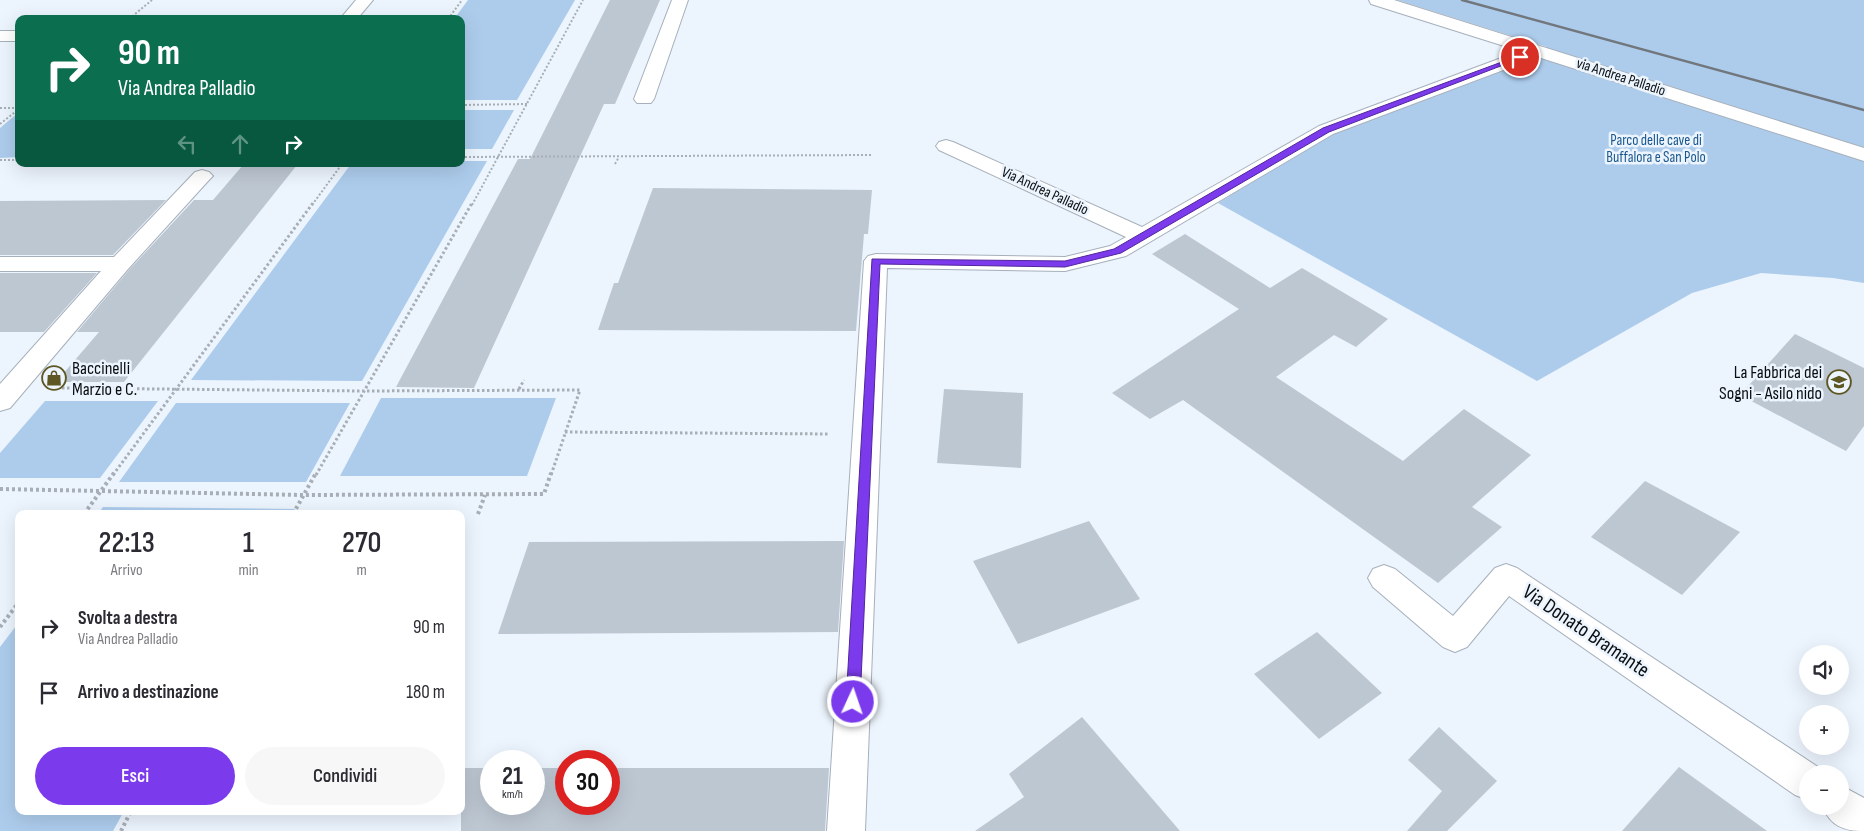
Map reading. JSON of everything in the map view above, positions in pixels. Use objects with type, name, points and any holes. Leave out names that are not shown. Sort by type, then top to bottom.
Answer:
[{"type":"street","points":[[352,15],[365,0]]},
{"type":"street","points":[[644,99],[680,0]]},
{"type":"street","name":"via Andrea Palladio","points":[[1377,0],[1864,155]]},
{"type":"street","points":[[0,36],[15,36]]},
{"type":"street","points":[[846,831],[876,261],[1065,264],[1118,251],[1326,130],[1538,51]]},
{"type":"street","name":"Via Andrea Palladio","points":[[946,146],[1143,236]]},
{"type":"street","points":[[6,394],[120,264],[202,176]]},
{"type":"street","points":[[0,264],[120,264]]},
{"type":"street","name":"Via Donato Bramante","points":[[1384,578],[1455,636],[1506,577],[1799,776]]},
{"type":"street","points":[[1849,810],[1864,821]]},
{"type":"path","points":[[134,15],[152,0]]},
{"type":"path","points":[[451,15],[462,0]]},
{"type":"path","points":[[295,510],[498,157],[583,0]]},
{"type":"path","points":[[465,105],[527,104]]},
{"type":"path","points":[[0,108],[15,108]]},
{"type":"path","points":[[0,124],[15,111]]},
{"type":"path","points":[[465,157],[871,155]]},
{"type":"path","points":[[615,164],[619,156]]},
{"type":"path","points":[[0,160],[15,160]]},
{"type":"path","points":[[87,510],[340,167]]},
{"type":"path","points":[[520,389],[524,380]]},
{"type":"path","points":[[0,489],[303,495],[484,496],[544,494],[580,390],[363,391],[175,389],[6,394]]},
{"type":"path","points":[[565,432],[867,434]]},
{"type":"path","points":[[478,514],[484,496]]},
{"type":"path","points":[[0,627],[15,607]]},
{"type":"path","points":[[121,831],[129,815]]},
{"type":"green space","points":[[468,0],[575,0],[517,100],[465,100],[465,15],[457,15]]},
{"type":"green space","name":"Parco delle cave di Buffalora e San Polo","points":[[1397,0],[1864,0],[1864,283],[1833,278],[1761,273],[1692,293],[1537,381],[1218,203],[1330,133],[1547,47]]},
{"type":"green space","points":[[465,110],[514,110],[492,149],[465,149]]},
{"type":"green space","points":[[15,115],[15,157],[0,158],[0,128]]},
{"type":"green space","points":[[465,161],[487,161],[362,381],[191,380],[349,167],[465,167]]},
{"type":"green space","points":[[381,398],[556,398],[527,476],[340,476]]},
{"type":"green space","points":[[45,401],[158,401],[100,478],[0,478],[0,453]]},
{"type":"green space","points":[[176,403],[350,403],[306,482],[119,482]]},
{"type":"green space","points":[[103,507],[295,509],[294,510],[101,510]]},
{"type":"green space","points":[[15,627],[15,815],[122,815],[113,831],[0,831],[0,647]]},
{"type":"building","points":[[610,0],[660,0],[615,104],[604,104],[474,388],[396,387],[518,159],[530,159]]},
{"type":"building","points":[[241,167],[295,167],[124,382],[56,382],[99,332],[77,332],[129,270],[194,200],[213,200]]},
{"type":"building","points":[[653,188],[872,190],[868,234],[864,234],[856,331],[598,330],[614,283],[618,283]]},
{"type":"building","points":[[166,200],[113,255],[0,255],[0,201]]},
{"type":"building","points":[[1185,234],[1270,288],[1302,268],[1388,319],[1356,347],[1334,335],[1276,377],[1403,461],[1464,409],[1531,455],[1472,507],[1502,527],[1438,583],[1183,400],[1150,419],[1112,393],[1239,309],[1152,254]]},
{"type":"building","points":[[0,273],[97,273],[44,332],[0,332]]},
{"type":"building","points":[[1795,334],[1864,368],[1864,426],[1846,451],[1740,395]]},
{"type":"building","points":[[944,389],[1023,393],[1021,468],[937,463]]},
{"type":"building","points":[[1645,481],[1740,532],[1682,595],[1591,537]]},
{"type":"building","points":[[1089,521],[1140,599],[1018,644],[973,561]]},
{"type":"building","points":[[844,541],[838,632],[498,634],[529,542]]},
{"type":"building","points":[[1317,632],[1382,693],[1319,739],[1254,674]]},
{"type":"building","points":[[1082,717],[1180,831],[975,831],[1024,797],[1009,774]]},
{"type":"building","points":[[1439,727],[1497,781],[1447,831],[1407,831],[1442,791],[1408,760]]},
{"type":"building","points":[[1679,767],[1767,831],[1622,831]]},
{"type":"building","points":[[465,768],[480,768],[480,815],[545,815],[545,768],[555,768],[555,815],[620,815],[620,768],[829,768],[825,831],[461,831],[461,815],[465,815]]},
{"type":"railway","points":[[1462,0],[1864,110]]},
{"type":"place","name":"Baccinelli Marzio e C.","points":[[54,378]]},
{"type":"place","name":"La Fabbrica dei Sogni - Asilo nido","points":[[1839,382]]},
{"type":"route","points":[[853,702],[876,261],[1065,264],[1118,251],[1326,130],[1520,57]]}]
